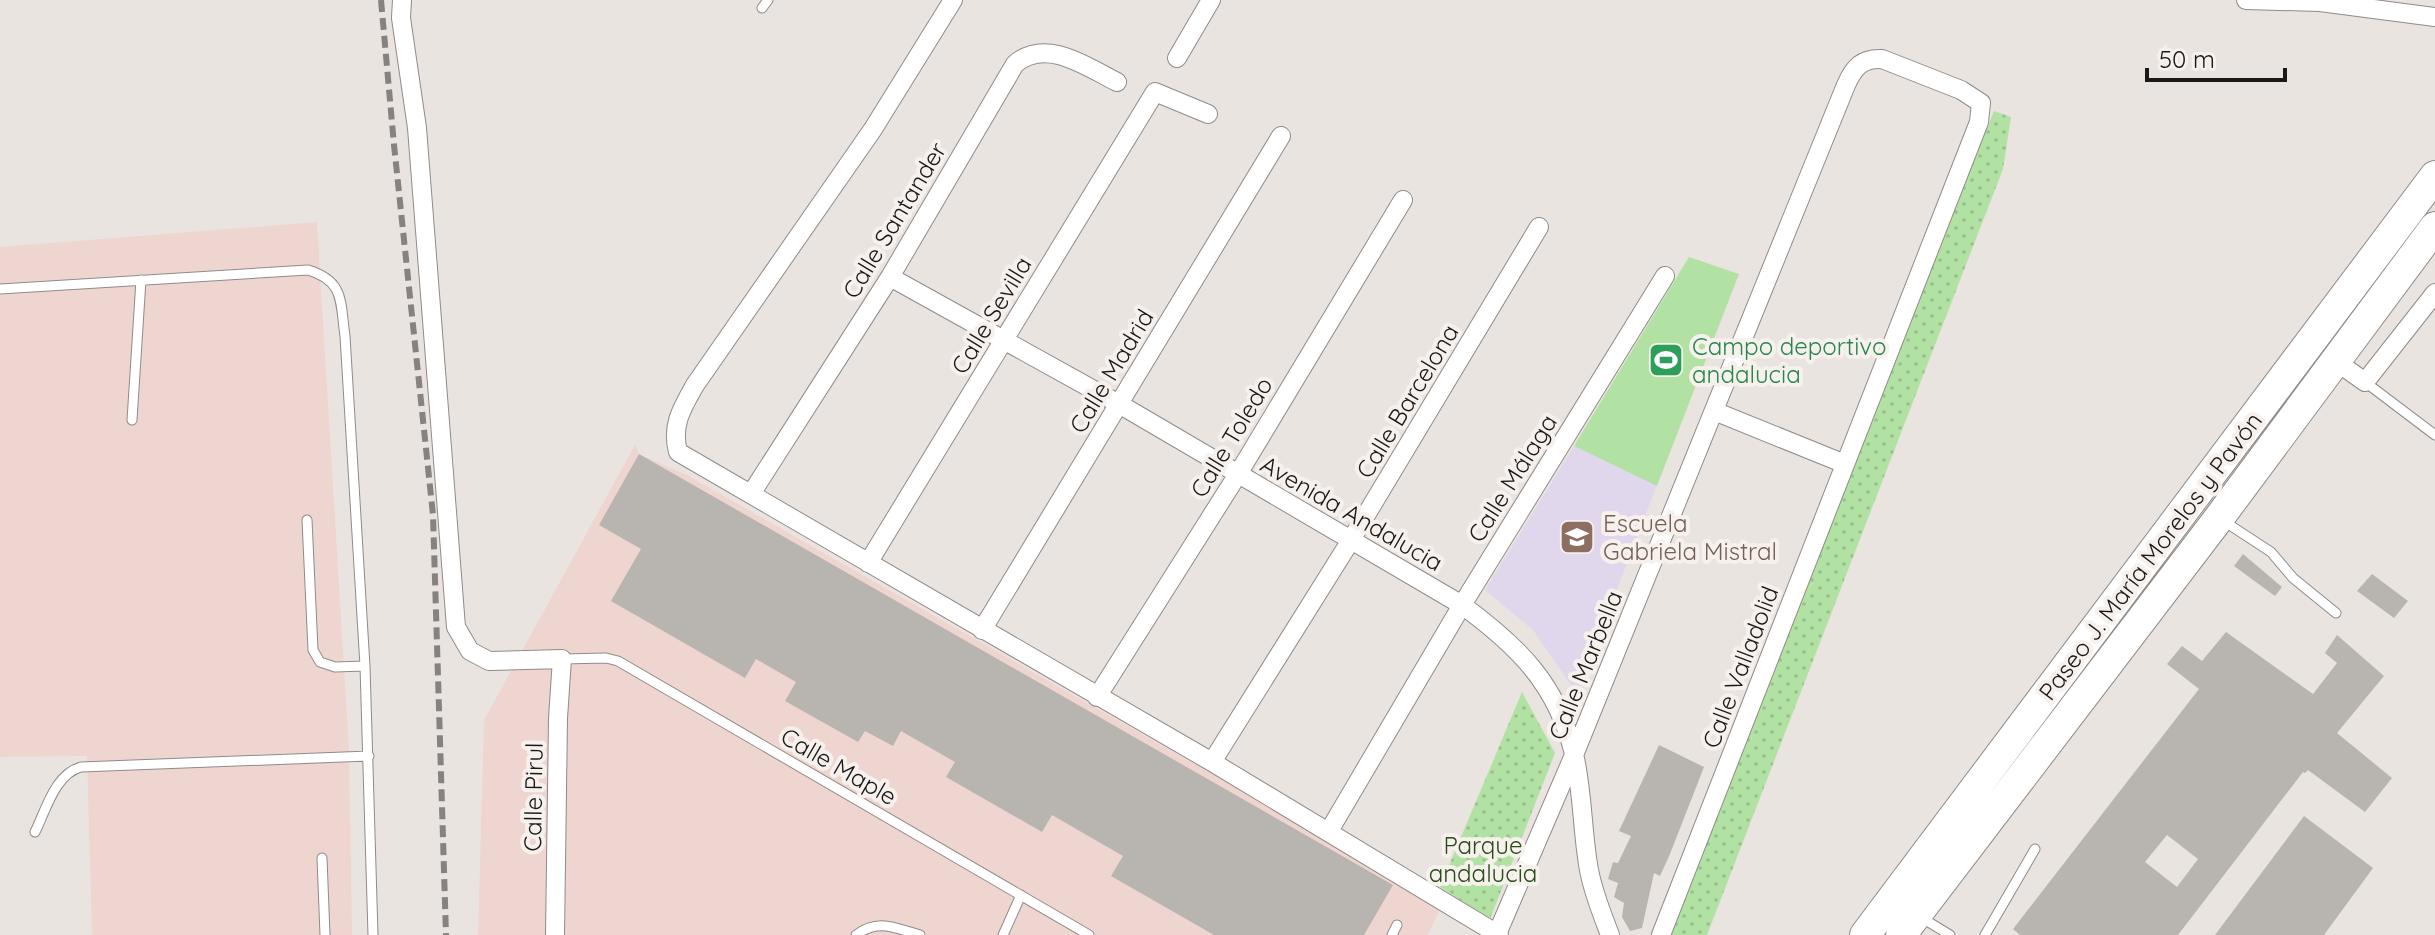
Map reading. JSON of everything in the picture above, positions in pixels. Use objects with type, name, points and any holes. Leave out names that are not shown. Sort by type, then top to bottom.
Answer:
[{"type":"highway","name":"Paseo J. María Morelos y Pavón","points":[[1865,935],[2435,176]]},
{"type":"highway","name":"Paseo J. María Morelos y Pavón","points":[[1908,929],[2435,227]]},
{"type":"street","points":[[402,0],[401,18],[417,128],[456,627],[470,651],[489,661],[562,659]]},
{"type":"street","points":[[953,0],[873,129],[695,385],[676,423],[674,436],[678,452],[1212,762],[1498,934]]},
{"type":"street","points":[[1177,58],[1211,0]]},
{"type":"street","points":[[2246,0],[2320,2],[2435,17]]},
{"type":"street","name":"Calle Santander","points":[[751,494],[890,277],[1015,64],[1028,55],[1062,55],[1117,82]]},
{"type":"street","name":"Calle Marbella","points":[[1498,934],[1851,74],[1864,61],[1882,59],[1968,93],[1981,103]]},
{"type":"street","name":"Calle Sevilla","points":[[868,563],[1155,92],[1208,114]]},
{"type":"street","name":"Calle Valladolid","points":[[1661,935],[1979,122],[1981,103]]},
{"type":"street","name":"Calle Madrid","points":[[982,630],[1281,136]]},
{"type":"street","name":"Calle Toledo","points":[[1097,697],[1238,474],[1403,200]]},
{"type":"street","name":"Calle Barcelona","points":[[1212,762],[1351,540],[1539,227]]},
{"type":"street","name":"Calle Málaga","points":[[1329,831],[1462,605],[1665,276]]},
{"type":"street","name":"Avenida Andalucia","points":[[890,277],[1119,404],[1462,605],[1501,633],[1523,654],[1559,712],[1574,755],[1589,871],[1610,935]]},
{"type":"street","points":[[2334,360],[2365,382],[2435,293]]},
{"type":"street","points":[[1714,411],[1845,464]]},
{"type":"street","name":"Calle Pirul","points":[[555,935],[558,718],[562,659]]},
{"type":"lane","points":[[0,289],[308,270],[325,275],[336,286],[345,336],[365,666],[373,935]]},
{"type":"lane","points":[[132,420],[141,280]]},
{"type":"lane","points":[[2365,382],[2435,435]]},
{"type":"lane","points":[[2219,518],[2271,552],[2293,578],[2336,613]]},
{"type":"lane","points":[[307,520],[313,650],[320,662],[335,667],[365,666]]},
{"type":"lane","name":"Calle Maple","points":[[562,659],[606,658],[618,661],[1089,935]]},
{"type":"lane","points":[[35,832],[62,778],[69,770],[81,767],[369,756]]},
{"type":"lane","points":[[1985,935],[2035,849]]},
{"type":"lane","points":[[322,858],[325,935]]},
{"type":"lane","points":[[1003,935],[1021,895]]},
{"type":"lane","points":[[856,935],[868,925],[883,925],[920,935]]},
{"type":"lane","points":[[1392,935],[1397,925]]},
{"type":"lane","points":[[1908,929],[1950,935]]},
{"type":"shaded area","points":[[317,222],[349,749],[352,935],[92,935],[87,756],[0,757],[0,247]]},
{"type":"shaded area","points":[[635,445],[639,454],[687,475],[1442,905],[1428,935],[478,935],[484,720]]},
{"type":"shaded area","name":"Escuela Gabriela Mistral","points":[[1574,446],[1657,485],[1577,694],[1533,630],[1485,590]]},
{"type":"green space","points":[[1994,111],[2011,117],[2003,169],[1707,935],[1667,935]]},
{"type":"green space","name":"Campo deportivo andalucia","points":[[1689,257],[1739,274],[1657,486],[1574,446]]},
{"type":"green space","name":"Parque andalucia","points":[[1522,692],[1555,753],[1490,919],[1440,887]]},
{"type":"building","points":[[639,454],[1393,885],[1364,935],[1214,935],[1111,876],[1123,856],[1052,815],[1042,832],[946,777],[955,762],[901,731],[893,746],[865,731],[858,742],[785,701],[796,682],[756,659],[745,678],[611,601],[641,549],[599,525]]},
{"type":"building","points":[[2243,554],[2282,587],[2275,596],[2234,566]]},
{"type":"building","points":[[2372,574],[2408,601],[2394,618],[2357,591]]},
{"type":"building","points":[[2226,632],[2313,694],[2337,663],[2325,653],[2337,635],[2384,676],[2337,733],[2392,778],[2365,812],[2308,770],[2303,772],[2178,935],[2020,935],[2013,929],[2199,689],[2167,664],[2182,646],[2202,661]],"holes":[[[2167,835],[2198,859],[2177,887],[2145,862]]]},
{"type":"building","points":[[1659,745],[1704,767],[1660,876],[1654,873],[1642,928],[1630,931],[1622,917],[1624,903],[1614,897],[1618,883],[1608,879],[1613,862],[1618,863],[1631,836],[1619,831]]},
{"type":"building","points":[[2304,816],[2373,868],[2324,935],[2215,935]]},
{"type":"railway","points":[[381,0],[433,515],[446,935]]},
{"type":"place","name":"Campo deportivo andalucia","points":[[1666,360]]},
{"type":"place","name":"Escuela Gabriela Mistral","points":[[1577,537]]}]
